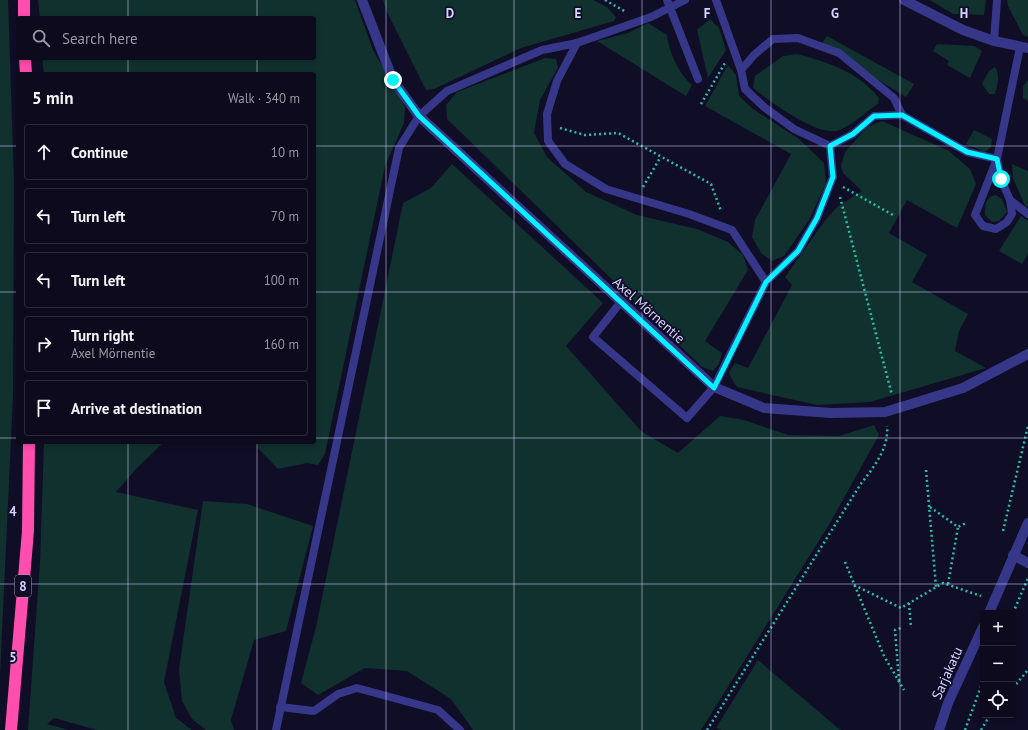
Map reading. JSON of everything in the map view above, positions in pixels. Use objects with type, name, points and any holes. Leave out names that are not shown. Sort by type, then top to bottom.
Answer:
[{"type":"highway","points":[[24,0],[24,16]]},
{"type":"highway","points":[[25,60],[26,72]]},
{"type":"highway","name":"8","points":[[11,730],[28,531],[29,444]]},
{"type":"street","name":"Axel Mörnentie","points":[[362,0],[393,80],[419,116],[620,303],[714,388],[764,408],[831,413],[885,412],[963,388],[1028,354]]},
{"type":"street","points":[[904,0],[963,30],[994,41],[1024,48]]},
{"type":"street","points":[[990,610],[1028,523]]},
{"type":"street","points":[[1013,555],[1028,563]]},
{"type":"street","name":"Sarjakatu","points":[[939,730],[948,703],[980,634]]},
{"type":"lane","points":[[276,730],[399,148],[419,116],[448,91],[542,50],[577,43],[640,21],[669,4],[684,0]]},
{"type":"lane","points":[[716,0],[741,70],[745,89],[764,107],[794,129],[830,146]]},
{"type":"lane","points":[[994,41],[997,0]]},
{"type":"lane","points":[[669,4],[698,79]]},
{"type":"lane","points":[[741,70],[754,54],[774,39],[798,38],[839,53],[894,98],[902,115]]},
{"type":"lane","points":[[577,43],[558,81],[546,114],[548,141],[565,164],[606,188],[732,230],[766,282]]},
{"type":"lane","points":[[997,159],[1001,179],[1010,200],[1012,214],[1007,222],[996,230],[984,226],[975,215],[997,159],[1024,48]]},
{"type":"lane","points":[[830,146],[853,134],[874,116],[902,115],[967,152],[997,159]]},
{"type":"lane","points":[[620,303],[593,337],[687,418],[714,388],[766,282],[798,251],[817,218],[833,180],[830,146]]},
{"type":"lane","points":[[1010,200],[1028,214]]},
{"type":"lane","points":[[280,707],[314,711],[338,694],[357,688],[438,710],[460,730]]},
{"type":"path","points":[[606,0],[640,21]]},
{"type":"path","points":[[701,104],[733,49]]},
{"type":"path","points":[[547,125],[585,135],[618,133],[660,158],[711,184],[722,213],[732,230]]},
{"type":"path","points":[[636,198],[660,158]]},
{"type":"path","points":[[833,180],[893,215]]},
{"type":"path","points":[[833,180],[844,209],[896,409]]},
{"type":"path","points":[[708,730],[856,491],[878,461],[888,435],[885,412]]},
{"type":"path","points":[[1003,531],[1028,426]]},
{"type":"path","points":[[926,470],[936,587]]},
{"type":"path","points":[[930,507],[958,527]]},
{"type":"path","points":[[958,527],[966,523]]},
{"type":"path","points":[[948,584],[958,527]]},
{"type":"path","points":[[845,562],[884,656],[904,690]]},
{"type":"path","points":[[1014,610],[1028,578]]},
{"type":"path","points":[[854,585],[901,608],[943,583],[994,600]]},
{"type":"path","points":[[909,603],[911,628]]},
{"type":"path","points":[[900,682],[895,630],[901,628]]},
{"type":"path","points":[[1016,684],[1028,670]]},
{"type":"path","points":[[965,730],[983,682]]},
{"type":"path","points":[[981,730],[988,718]]},
{"type":"green space","points":[[0,0],[8,0],[14,180],[13,396],[0,675]]},
{"type":"green space","points":[[38,0],[355,0],[373,50],[405,107],[404,123],[385,166],[325,454],[318,465],[307,463],[278,469],[257,447],[258,444],[316,444],[316,72],[44,72],[42,60],[316,60],[316,16],[40,16]]},
{"type":"green space","points":[[383,0],[593,0],[607,7],[616,17],[614,21],[521,48],[434,89],[426,90],[386,10]]},
{"type":"green space","points":[[930,0],[986,0],[984,15],[953,14]]},
{"type":"green space","points":[[1007,0],[1028,0],[1028,37],[1023,35],[1008,6]]},
{"type":"green space","points":[[710,19],[719,28],[726,50],[708,78],[697,30]]},
{"type":"green space","points":[[648,23],[667,35],[675,62],[683,75],[692,85],[686,96],[597,41],[628,33]]},
{"type":"green space","points":[[827,36],[914,84],[906,97],[820,46]]},
{"type":"green space","points":[[937,44],[974,46],[982,51],[970,78],[947,65],[949,61],[933,51]]},
{"type":"green space","points":[[797,54],[842,69],[862,81],[879,98],[878,104],[840,130],[831,131],[820,129],[795,117],[753,88],[755,76],[783,56]]},
{"type":"green space","points":[[545,58],[556,59],[558,68],[540,100],[534,133],[547,157],[586,192],[637,215],[697,229],[728,242],[743,255],[748,270],[705,341],[722,353],[719,364],[713,371],[702,367],[447,119],[446,105],[457,92]]},
{"type":"green space","points":[[728,65],[736,75],[739,96],[753,109],[799,139],[824,163],[826,184],[809,220],[784,256],[772,261],[761,253],[752,237],[755,220],[791,154],[705,106]]},
{"type":"green space","points":[[995,67],[998,77],[997,87],[995,94],[989,94],[982,84],[989,71]]},
{"type":"green space","points":[[1028,80],[1028,101],[1023,98],[1023,86]]},
{"type":"green space","points":[[882,121],[949,151],[970,169],[976,184],[957,228],[907,200],[889,233],[927,255],[912,282],[968,314],[959,331],[955,351],[986,368],[870,402],[817,405],[737,387],[729,372],[735,363],[748,368],[792,285],[785,277],[823,223],[837,207],[862,191],[843,173],[841,166],[845,152],[867,127]]},
{"type":"green space","points":[[974,130],[992,139],[991,147],[985,152],[966,144]]},
{"type":"green space","points":[[452,164],[603,303],[566,346],[641,431],[678,453],[720,416],[744,420],[788,435],[839,436],[874,425],[879,435],[830,523],[701,730],[473,730],[451,699],[407,671],[365,668],[318,695],[301,683],[316,627],[403,203],[431,188]]},
{"type":"green space","points":[[1012,164],[1028,171],[1028,205],[1026,208],[1013,178]]},
{"type":"green space","points":[[996,195],[1002,199],[1007,212],[999,221],[992,222],[985,215],[986,202],[992,196]]},
{"type":"green space","points":[[1021,216],[1028,221],[1028,254],[1022,264],[999,251]]},
{"type":"green space","points":[[44,444],[162,444],[137,468],[116,492],[198,510],[164,682],[176,718],[192,730],[97,730],[54,718],[47,724],[69,730],[28,730],[40,562]]},
{"type":"green space","points":[[203,501],[247,504],[313,526],[286,631],[254,640],[231,720],[234,730],[206,730],[192,719],[182,701],[179,669]]},
{"type":"green space","points":[[758,660],[842,730],[722,730],[716,728]]},
{"type":"route","points":[[393,80],[419,116],[493,186],[620,303],[682,357],[714,388],[766,282],[798,251],[817,218],[833,177],[830,146],[853,134],[874,116],[902,115],[967,152],[997,159],[1001,179]]}]
